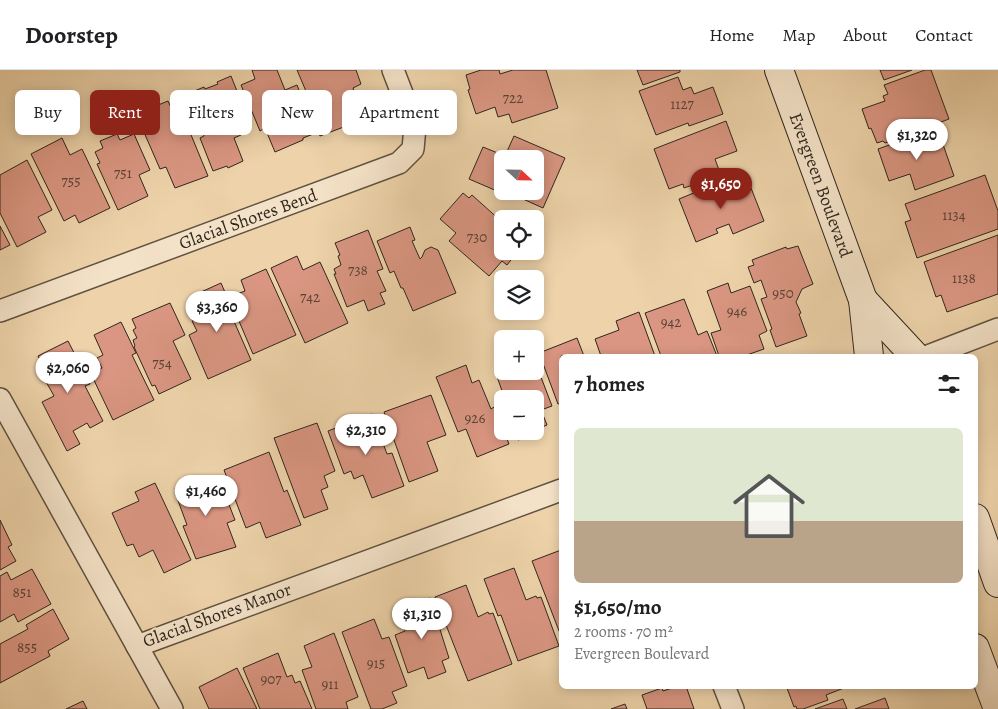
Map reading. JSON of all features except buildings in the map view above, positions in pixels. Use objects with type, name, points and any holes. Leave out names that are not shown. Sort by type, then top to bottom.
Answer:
[{"type":"street","name":"Glacial Shores Bend","points":[[0,311],[399,163],[413,149],[415,127],[393,70]]},
{"type":"street","name":"Evergreen Boulevard","points":[[779,70],[863,300],[869,354]]},
{"type":"street","name":"Evergreen Boulevard","points":[[863,300],[912,354]]},
{"type":"street","points":[[933,354],[998,329]]},
{"type":"street","name":"Glacial Shores Manor","points":[[0,400],[138,646],[559,491]]},
{"type":"street","points":[[978,527],[998,584]]},
{"type":"street","points":[[138,646],[172,709]]},
{"type":"street","points":[[978,656],[998,709]]},
{"type":"street","points":[[725,689],[733,709]]}]
